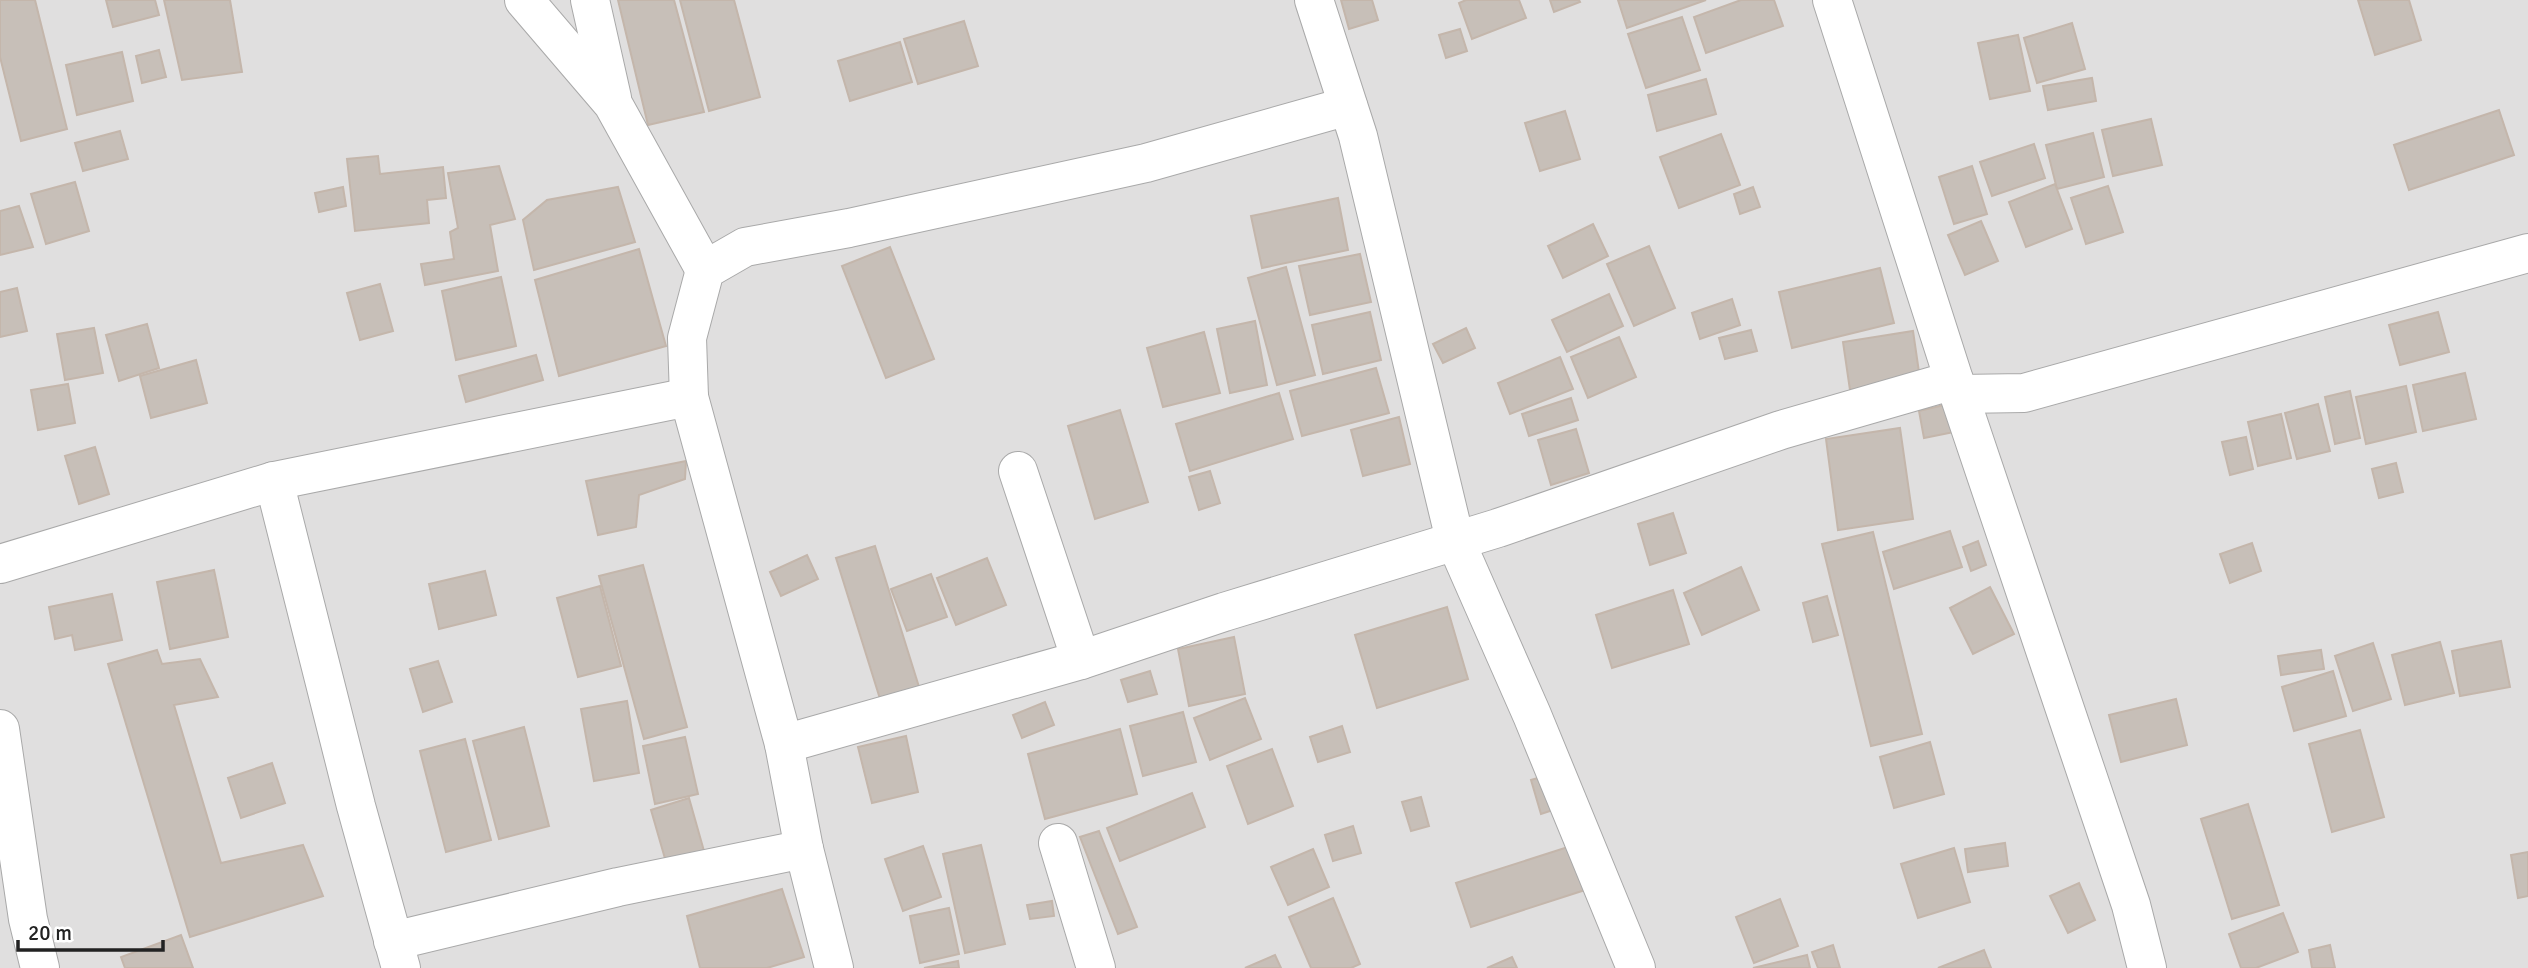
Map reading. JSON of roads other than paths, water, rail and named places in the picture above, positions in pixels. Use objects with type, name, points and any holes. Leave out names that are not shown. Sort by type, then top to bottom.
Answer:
[{"type":"street","points":[[524,0],[613,104],[705,270],[687,338],[689,397],[784,744],[804,849],[834,968]]},
{"type":"street","points":[[590,0],[613,104]]},
{"type":"street","points":[[1314,0],[1358,136],[1455,540],[1532,715],[1636,968]]},
{"type":"street","points":[[1832,0],[1957,387],[2131,905],[2147,968]]},
{"type":"street","points":[[705,270],[745,247],[849,228],[1146,163],[1348,106]]},
{"type":"street","points":[[784,744],[1081,660],[1224,612],[1329,582],[1498,528],[1780,430],[1957,387],[2024,393],[2528,253]]},
{"type":"street","points":[[0,564],[274,481],[689,397]]},
{"type":"street","points":[[1018,471],[1081,660]]},
{"type":"street","points":[[274,481],[356,806],[397,954],[618,887],[804,849]]},
{"type":"street","points":[[0,729],[28,919],[40,968]]},
{"type":"street","points":[[1058,843],[1096,968]]}]
